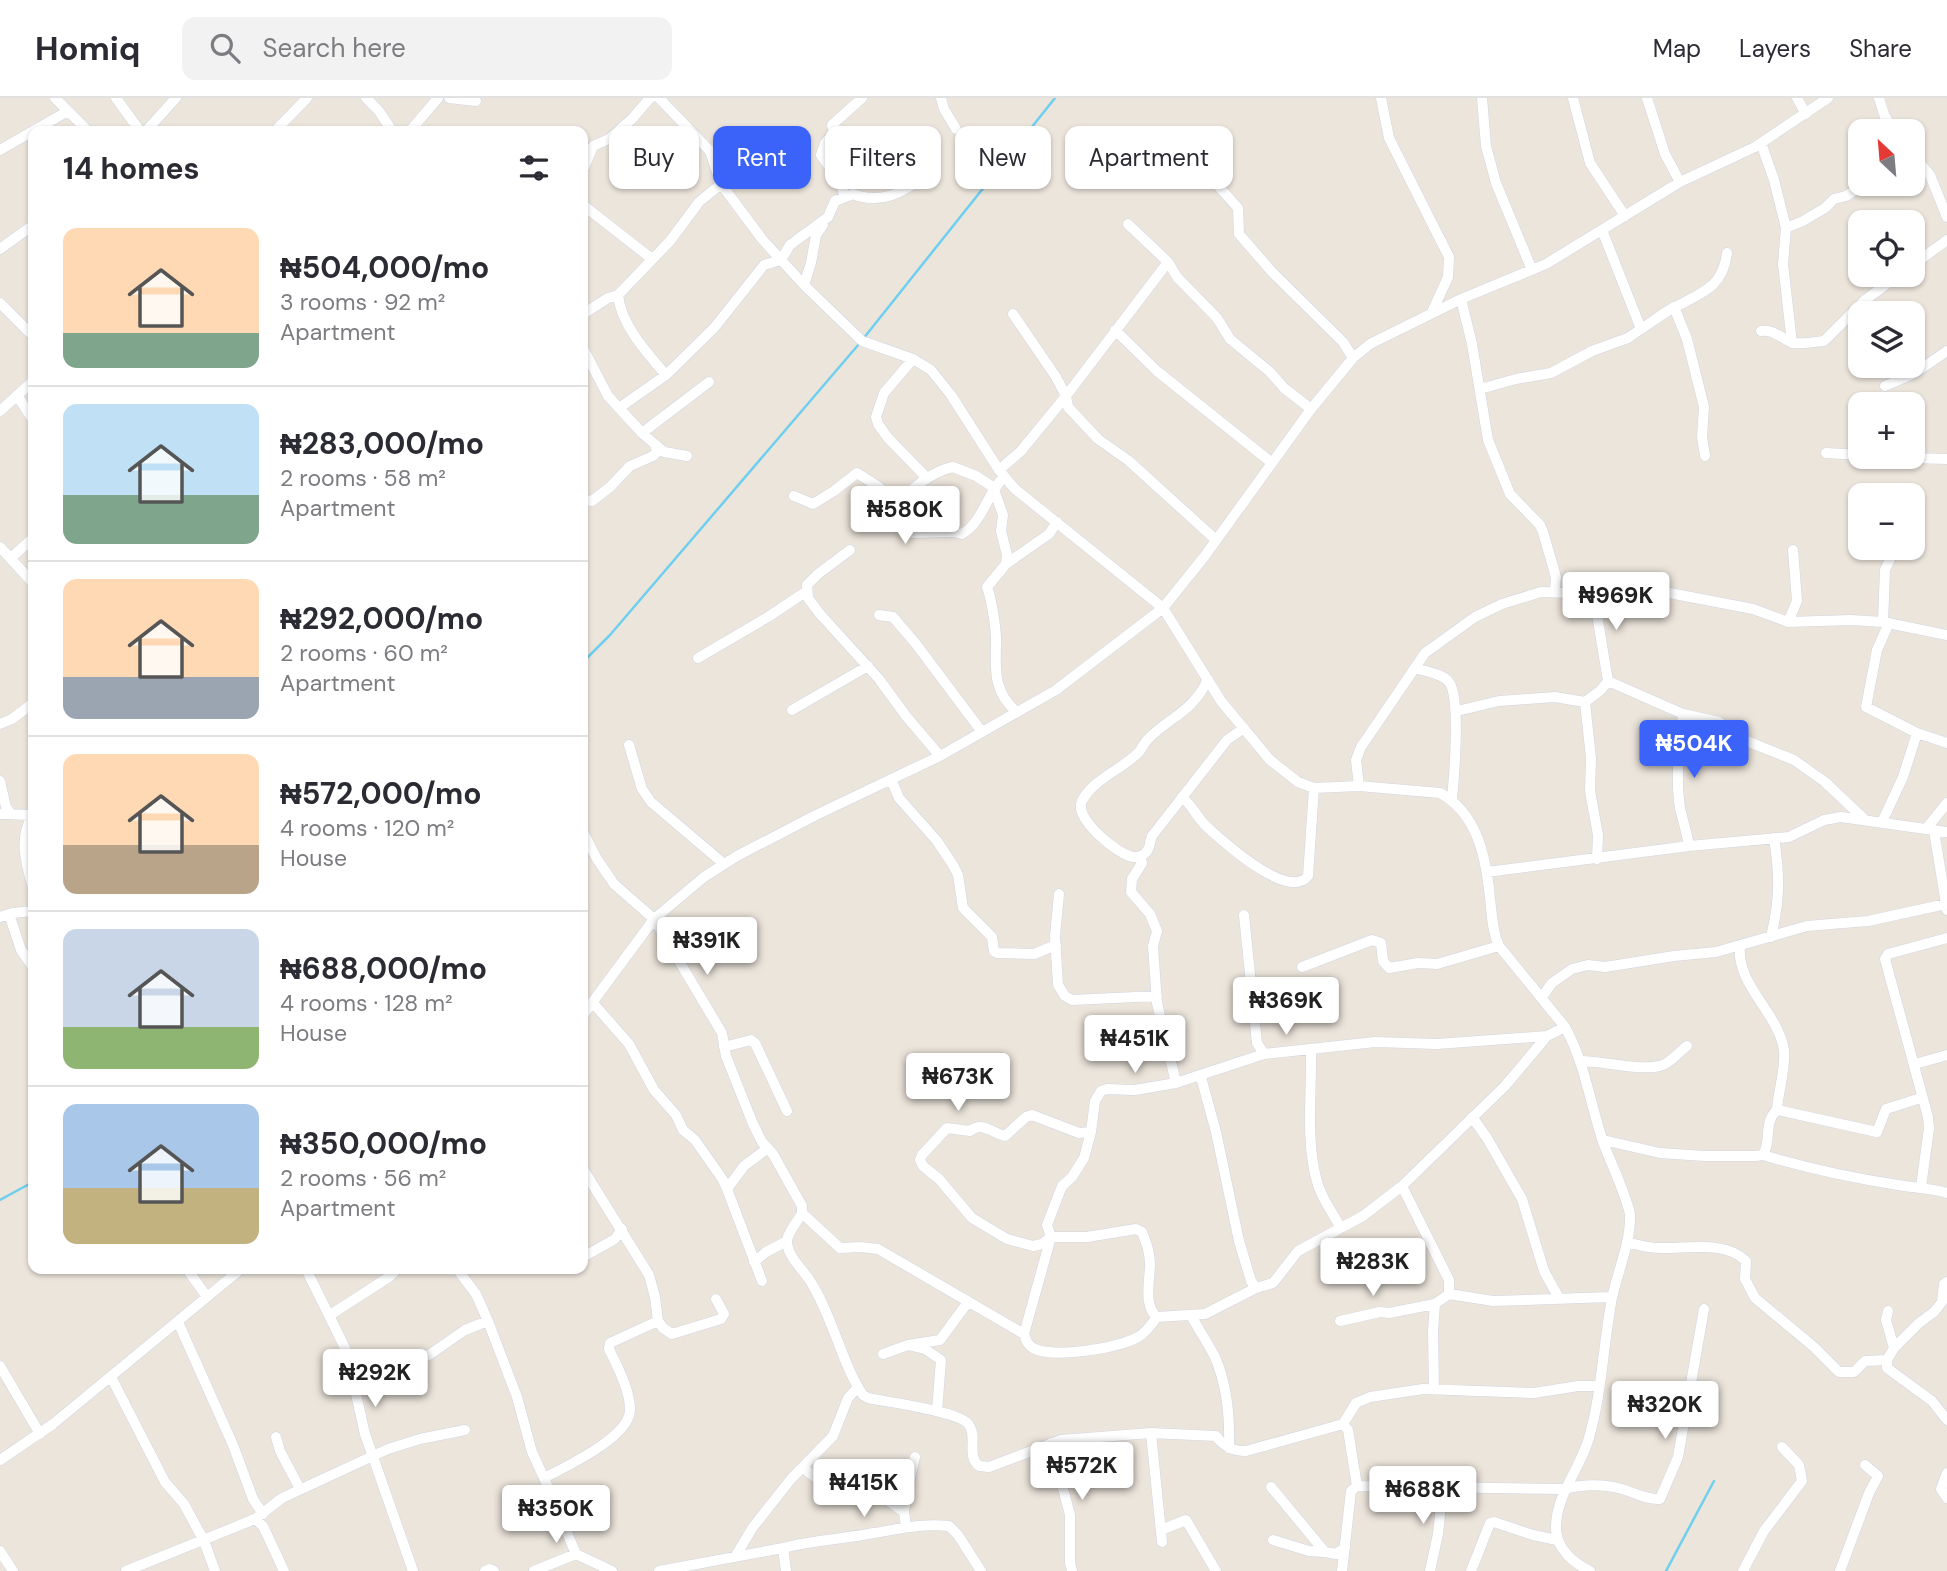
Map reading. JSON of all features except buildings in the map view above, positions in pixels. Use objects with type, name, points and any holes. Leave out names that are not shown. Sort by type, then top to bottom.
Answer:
[{"type":"street","points":[[55,98],[83,126]]},
{"type":"street","points":[[116,98],[136,126]]},
{"type":"street","points":[[151,126],[176,98]]},
{"type":"street","points":[[280,126],[307,98]]},
{"type":"street","points":[[366,98],[389,126]]},
{"type":"street","points":[[414,126],[436,101],[447,98],[476,101]]},
{"type":"street","points":[[588,158],[593,146],[609,139],[632,119],[650,98]]},
{"type":"street","points":[[659,98],[710,151],[713,160]]},
{"type":"street","points":[[845,197],[840,182],[821,155],[825,143],[834,133],[832,125],[862,98]]},
{"type":"street","points":[[942,98],[944,109],[955,127]]},
{"type":"street","points":[[1381,98],[1389,138],[1449,257],[1448,277],[1432,312]]},
{"type":"street","points":[[1482,98],[1486,146],[1496,183],[1532,270]]},
{"type":"street","points":[[1573,98],[1590,163],[1625,216]]},
{"type":"street","points":[[1647,98],[1665,154],[1680,182]]},
{"type":"street","points":[[1797,98],[1806,114]]},
{"type":"street","points":[[588,1009],[654,919],[704,877],[814,816],[940,756],[1056,690],[1163,608],[1311,409],[1353,358],[1370,345],[1432,312],[1546,264],[1680,182],[1761,143],[1828,98]]},
{"type":"street","points":[[1879,98],[1886,119]]},
{"type":"street","points":[[42,126],[68,111]]},
{"type":"street","points":[[0,150],[28,134]]},
{"type":"street","points":[[1761,143],[1786,228],[1783,264],[1792,342]]},
{"type":"street","points":[[1925,169],[1947,217]]},
{"type":"street","points":[[588,311],[618,295],[678,232],[699,202],[715,189]]},
{"type":"street","points":[[725,189],[762,239],[803,285],[862,341],[913,359],[931,370],[1002,474],[1016,489],[1163,608],[1222,701],[1270,760],[1298,782],[1314,788],[1359,786],[1440,793],[1452,799],[1469,819],[1488,872],[1494,935],[1499,946],[1565,1027],[1581,1061],[1603,1140],[1630,1214],[1630,1227],[1612,1297],[1587,1442],[1565,1489],[1555,1525],[1557,1540],[1566,1553],[1586,1570]]},
{"type":"street","points":[[619,408],[666,375],[714,328],[764,264],[781,260],[790,245],[828,217],[835,201],[853,194],[866,199],[881,199],[905,189]]},
{"type":"street","points":[[1221,189],[1238,208],[1239,234],[1272,272],[1343,342],[1353,358]]},
{"type":"street","points":[[1786,228],[1825,208],[1834,199],[1848,195]]},
{"type":"street","points":[[588,209],[652,259]]},
{"type":"street","points":[[803,285],[811,263],[816,234],[823,221]]},
{"type":"street","points":[[1128,224],[1168,262],[1177,277],[1217,318],[1230,339],[1311,409]]},
{"type":"street","points":[[0,249],[28,229]]},
{"type":"street","points":[[1602,230],[1641,329]]},
{"type":"street","points":[[1925,256],[1947,240]]},
{"type":"street","points":[[1480,389],[1551,373],[1592,351],[1629,338],[1674,307],[1693,299],[1720,278],[1726,265],[1727,253]]},
{"type":"street","points":[[1006,564],[1007,555],[1001,531],[1003,515],[993,487],[959,468],[947,468],[927,478],[897,505],[895,514],[912,533],[962,534],[977,520],[991,496],[993,487],[1002,474],[1066,396],[1168,262]]},
{"type":"street","points":[[1761,331],[1779,334],[1792,342],[1824,341],[1865,300],[1883,287]]},
{"type":"street","points":[[618,295],[625,317],[644,348],[666,375]]},
{"type":"street","points":[[1461,299],[1488,440],[1510,494],[1543,532],[1556,577],[1555,592]]},
{"type":"street","points":[[0,303],[28,331]]},
{"type":"street","points":[[1674,307],[1687,340],[1704,407],[1702,437],[1705,456]]},
{"type":"street","points":[[1013,314],[1056,377],[1066,396],[1068,407],[1098,439],[1129,461],[1216,540]]},
{"type":"street","points":[[1115,330],[1157,371],[1272,463]]},
{"type":"street","points":[[1885,386],[1915,373],[1947,351]]},
{"type":"street","points":[[588,358],[608,396],[642,433],[664,452],[687,457]]},
{"type":"street","points":[[913,359],[884,393],[876,417],[888,438],[927,478]]},
{"type":"street","points":[[642,433],[709,382]]},
{"type":"street","points":[[0,411],[28,385]]},
{"type":"street","points":[[17,395],[28,412]]},
{"type":"street","points":[[588,501],[592,501],[610,487],[629,466],[653,456],[657,452],[654,443]]},
{"type":"street","points":[[1826,453],[1848,454]]},
{"type":"street","points":[[1925,458],[1947,459]]},
{"type":"street","points":[[794,496],[813,504],[856,473],[879,487],[897,505]]},
{"type":"street","points":[[1017,712],[1005,702],[999,688],[995,624],[987,587],[1006,564],[1049,534],[1057,522]]},
{"type":"street","points":[[12,558],[28,543]]},
{"type":"street","points":[[0,547],[28,577]]},
{"type":"street","points":[[850,550],[807,585],[808,598],[868,666],[940,756]]},
{"type":"street","points":[[1788,622],[1797,601],[1793,550]]},
{"type":"street","points":[[1890,560],[1885,570],[1886,622],[1877,650],[1866,707],[1917,733],[1947,743]]},
{"type":"street","points":[[1359,786],[1356,760],[1360,747],[1402,690],[1425,653],[1475,617],[1502,604],[1541,592],[1587,596],[1604,587],[1633,586],[1753,609],[1788,622],[1886,622],[1947,635]]},
{"type":"street","points":[[698,658],[807,591]]},
{"type":"street","points":[[1457,711],[1499,701],[1555,697],[1584,702],[1601,690],[1608,681],[1597,615],[1587,596]]},
{"type":"street","points":[[879,615],[893,617],[982,732]]},
{"type":"street","points":[[792,710],[868,666]]},
{"type":"street","points":[[1415,668],[1446,679],[1452,685],[1457,711],[1454,747],[1456,769],[1452,799]]},
{"type":"street","points":[[1208,679],[1200,696],[1149,738],[1139,752],[1097,785],[1082,802],[1081,808],[1086,822],[1105,841],[1132,858],[1147,852],[1152,836],[1182,797],[1227,740],[1244,728]]},
{"type":"street","points":[[1608,681],[1683,714],[1719,722],[1744,740],[1794,760],[1825,782],[1863,818]]},
{"type":"street","points":[[1584,702],[1591,758],[1590,791],[1598,835],[1597,859]]},
{"type":"street","points":[[0,724],[28,708]]},
{"type":"street","points":[[1683,714],[1677,767],[1680,809],[1689,846]]},
{"type":"street","points":[[1882,822],[1903,776],[1917,733]]},
{"type":"street","points":[[629,745],[642,789],[651,802],[724,864]]},
{"type":"street","points":[[891,779],[900,798],[937,841],[953,865],[958,875],[963,908],[992,937],[994,951],[1034,954],[1056,945]]},
{"type":"street","points":[[0,781],[5,814],[28,815]]},
{"type":"street","points":[[1182,797],[1193,806],[1204,824],[1259,869],[1296,883],[1304,881],[1308,876],[1314,788]]},
{"type":"street","points":[[1542,997],[1552,983],[1572,969],[1588,965],[1605,967],[1716,952],[1807,926],[1868,921],[1946,907],[1930,830],[1947,803]]},
{"type":"street","points":[[1488,872],[1689,846],[1790,837],[1832,818],[1863,818],[1947,832]]},
{"type":"street","points":[[28,823],[24,839],[28,869]]},
{"type":"street","points":[[1772,937],[1780,876],[1774,838]]},
{"type":"street","points":[[588,842],[614,884],[654,919],[722,1033],[723,1047],[739,1092],[762,1142],[779,1164],[802,1206],[802,1213],[787,1241],[754,1262]]},
{"type":"street","points":[[1140,856],[1142,863],[1132,880],[1130,892],[1150,914],[1157,931],[1153,946],[1157,996],[1176,1083]]},
{"type":"street","points":[[1059,894],[1056,945],[1058,985],[1065,996],[1072,1000],[1157,996]]},
{"type":"street","points":[[28,912],[4,916],[28,960]]},
{"type":"street","points":[[1244,915],[1257,1043],[1264,1054]]},
{"type":"street","points":[[1921,1187],[1928,1117],[1885,959],[1888,954],[1947,938]]},
{"type":"street","points":[[1302,967],[1372,940],[1381,943],[1383,961],[1389,968],[1418,963],[1437,964],[1499,946]]},
{"type":"street","points":[[1740,946],[1744,971],[1771,1016],[1784,1049],[1777,1110],[1769,1120],[1766,1151],[1763,1155]]},
{"type":"street","points":[[593,1003],[629,1044],[654,1090],[676,1115],[683,1130],[695,1140],[723,1180],[762,1281]]},
{"type":"street","points":[[1157,1317],[1146,1332],[1136,1338],[1120,1345],[1084,1350],[1045,1352],[1027,1344],[1024,1335],[1051,1237],[1047,1226],[1062,1186],[1072,1177],[1084,1158],[1095,1101],[1101,1091],[1135,1090],[1176,1083],[1201,1077],[1264,1054],[1375,1042],[1437,1044],[1547,1035],[1565,1027]]},
{"type":"street","points":[[1091,1132],[1079,1133],[1029,1115],[1005,1136],[982,1126],[970,1131],[947,1128],[920,1160],[972,1218],[1007,1239],[1033,1246],[1042,1244],[1051,1237],[1087,1237],[1136,1229],[1142,1231],[1150,1263],[1148,1296],[1152,1313],[1157,1317],[1205,1314],[1256,1288],[1273,1283],[1298,1251],[1363,1216],[1402,1186],[1505,1086],[1547,1035]]},
{"type":"street","points":[[723,1047],[751,1040],[755,1043],[787,1111]]},
{"type":"street","points":[[1581,1061],[1649,1068],[1667,1063],[1687,1046]]},
{"type":"street","points":[[1311,1050],[1311,1135],[1318,1184],[1341,1228]]},
{"type":"street","points":[[1915,1064],[1947,1055]]},
{"type":"street","points":[[1201,1077],[1216,1132],[1239,1241],[1251,1281],[1256,1288]]},
{"type":"street","points":[[1777,1110],[1877,1132],[1886,1109],[1922,1098]]},
{"type":"street","points":[[1472,1116],[1522,1199],[1544,1270],[1559,1298]]},
{"type":"street","points":[[1603,1140],[1660,1153],[1705,1157],[1763,1155],[1793,1164],[1947,1193]]},
{"type":"street","points":[[727,1189],[744,1166],[768,1148]]},
{"type":"street","points":[[588,1177],[649,1275],[655,1297],[657,1321],[663,1328],[672,1334],[720,1319],[724,1314],[716,1299]]},
{"type":"street","points":[[1402,1186],[1449,1280],[1450,1294]]},
{"type":"street","points":[[802,1213],[840,1248],[878,1249],[1024,1335]]},
{"type":"street","points":[[588,1254],[615,1239],[622,1229]]},
{"type":"street","points":[[787,1241],[796,1263],[808,1277],[829,1316],[858,1387],[868,1398],[937,1411],[963,1419],[971,1429],[972,1456],[979,1466],[989,1467],[1051,1443],[1151,1433],[1216,1436],[1229,1448],[1246,1451],[1343,1424],[1356,1403],[1370,1397],[1434,1389],[1534,1393],[1598,1386]]},
{"type":"street","points":[[1627,1242],[1657,1248],[1707,1247],[1740,1255],[1746,1261],[1745,1279],[1755,1298],[1814,1347],[1839,1372],[1854,1372],[1865,1362],[1887,1360]]},
{"type":"street","points":[[191,1274],[207,1297]]},
{"type":"street","points":[[0,1460],[40,1434],[235,1274]]},
{"type":"street","points":[[309,1274],[346,1350],[365,1434],[413,1571]]},
{"type":"street","points":[[330,1315],[392,1274]]},
{"type":"street","points":[[461,1274],[476,1294],[488,1321],[517,1397],[532,1452],[576,1555],[611,1571]]},
{"type":"street","points":[[1947,1282],[1944,1284],[1942,1302],[1894,1348],[1887,1360],[1887,1368],[1932,1401],[1947,1420]]},
{"type":"street","points":[[1339,1321],[1435,1304],[1450,1294],[1493,1301],[1612,1297]]},
{"type":"street","points":[[883,1354],[908,1345],[940,1340],[968,1302]]},
{"type":"street","points":[[1434,1389],[1435,1304]]},
{"type":"street","points":[[1342,1571],[1351,1491],[1357,1486],[1565,1489],[1580,1485],[1615,1487],[1660,1499],[1678,1457],[1704,1309]]},
{"type":"street","points":[[1888,1311],[1886,1320],[1894,1348]]},
{"type":"street","points":[[1191,1315],[1215,1358],[1222,1382],[1230,1422],[1229,1448]]},
{"type":"street","points":[[351,1367],[390,1357],[429,1355],[465,1331],[488,1321]]},
{"type":"street","points":[[544,1478],[597,1449],[628,1421],[631,1412],[628,1397],[609,1349],[610,1343],[657,1321]]},
{"type":"street","points":[[178,1322],[233,1445],[259,1517],[284,1571]]},
{"type":"street","points":[[908,1345],[926,1349],[941,1360],[937,1411]]},
{"type":"street","points":[[0,1366],[40,1434]]},
{"type":"street","points":[[111,1377],[165,1482],[184,1504],[204,1541],[215,1571]]},
{"type":"street","points":[[734,1557],[753,1527],[833,1436],[848,1398],[858,1387]]},
{"type":"street","points":[[1343,1424],[1348,1430],[1357,1486]]},
{"type":"street","points":[[126,1571],[259,1517],[282,1498],[373,1457],[420,1439],[465,1430]]},
{"type":"street","points":[[1151,1433],[1162,1542]]},
{"type":"street","points":[[276,1437],[280,1451],[300,1489]]},
{"type":"street","points":[[1051,1443],[1070,1515],[1072,1571]]},
{"type":"street","points":[[1743,1571],[1764,1531],[1802,1481],[1799,1465],[1782,1447]]},
{"type":"street","points":[[906,1527],[906,1495],[915,1457]]},
{"type":"street","points":[[1840,1571],[1878,1476],[1865,1465]]},
{"type":"street","points":[[803,1467],[814,1478],[835,1487],[880,1497],[904,1512]]},
{"type":"street","points":[[1947,1474],[1941,1489],[1947,1498]]},
{"type":"street","points":[[1430,1571],[1438,1534],[1443,1486]]},
{"type":"street","points":[[1271,1487],[1325,1552]]},
{"type":"street","points":[[1161,1530],[1186,1520],[1216,1571]]},
{"type":"street","points":[[1471,1571],[1490,1523],[1557,1540]]},
{"type":"street","points":[[659,1571],[802,1543],[906,1527],[949,1526],[958,1535],[981,1571]]},
{"type":"street","points":[[1273,1540],[1309,1551],[1336,1553],[1345,1548]]},
{"type":"street","points":[[783,1548],[786,1571]]},
{"type":"street","points":[[0,1551],[13,1571]]},
{"type":"street","points":[[534,1571],[576,1555]]},
{"type":"street","points":[[485,1571],[494,1571]]},
{"type":"waterway","points":[[863,339],[1055,98]]},
{"type":"waterway","points":[[588,657],[610,635],[859,344]]},
{"type":"waterway","points":[[0,1200],[28,1185]]},
{"type":"waterway","points":[[1666,1571],[1714,1481]]}]
